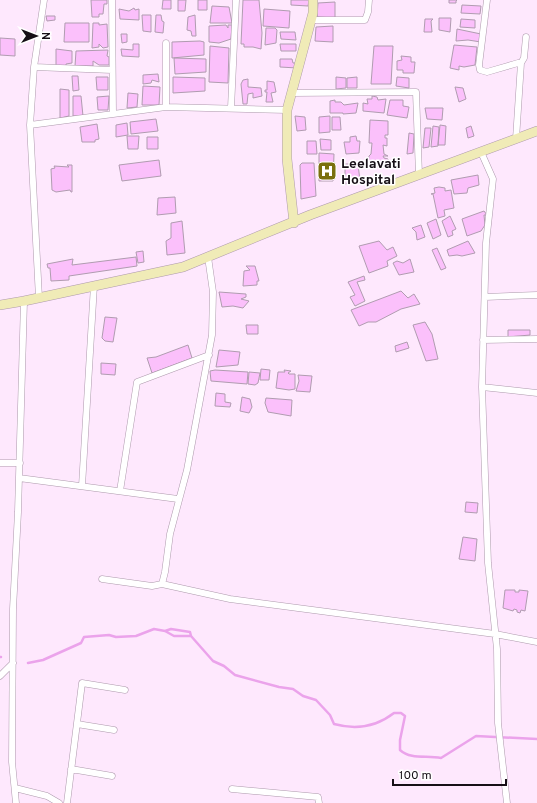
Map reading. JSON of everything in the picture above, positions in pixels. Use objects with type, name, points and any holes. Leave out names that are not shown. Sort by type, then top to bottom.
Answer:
[{"type":"main road","points":[[294,223],[287,159],[287,110],[311,20],[313,0]]},
{"type":"main road","points":[[0,304],[39,298],[183,266],[537,131]]},
{"type":"street","points":[[39,298],[30,125],[34,67],[44,0]]},
{"type":"street","points":[[112,0],[113,113]]},
{"type":"street","points":[[231,108],[236,0]]},
{"type":"street","points":[[311,20],[365,20],[368,12],[369,0]]},
{"type":"street","points":[[487,0],[479,65],[480,70],[487,72],[521,64]]},
{"type":"street","points":[[516,139],[521,64],[524,58],[526,37]]},
{"type":"street","points":[[166,43],[166,107]]},
{"type":"street","points":[[34,67],[112,70]]},
{"type":"street","points":[[292,93],[416,92],[419,175]]},
{"type":"street","points":[[30,125],[55,123],[113,113],[166,107],[287,110]]},
{"type":"street","points":[[481,152],[493,179],[486,243],[482,387],[488,563],[495,634],[498,723],[508,803]]},
{"type":"street","points":[[162,584],[178,499],[187,470],[212,335],[213,292],[208,257]]},
{"type":"street","points":[[82,486],[94,285]]},
{"type":"street","points":[[485,297],[537,295]]},
{"type":"street","points":[[16,803],[12,762],[14,572],[20,463],[24,301]]},
{"type":"street","points":[[484,340],[537,339]]},
{"type":"street","points":[[120,491],[137,382],[209,355]]},
{"type":"street","points":[[482,387],[537,393]]},
{"type":"street","points":[[0,463],[20,463]]},
{"type":"street","points":[[19,478],[178,499]]},
{"type":"street","points":[[102,579],[152,586],[162,584],[230,600],[495,634],[537,642]]},
{"type":"street","points":[[0,676],[13,663]]},
{"type":"street","points":[[67,803],[82,683],[125,690]]},
{"type":"street","points":[[77,724],[114,730]]},
{"type":"street","points":[[71,769],[112,776]]},
{"type":"street","points":[[15,788],[47,796],[59,803]]},
{"type":"street","points":[[232,789],[318,797],[319,803]]},
{"type":"building","points":[[91,0],[107,0],[107,4],[104,4],[103,14],[99,14],[99,17],[92,17]]},
{"type":"building","points":[[163,0],[171,0],[171,9],[162,9]]},
{"type":"building","points":[[178,0],[186,0],[185,11],[178,11]]},
{"type":"building","points":[[198,0],[207,0],[207,10],[198,10]]},
{"type":"building","points":[[243,0],[259,0],[262,33],[261,49],[244,47],[244,44],[241,44]]},
{"type":"building","points":[[291,0],[309,0],[308,6],[291,5]]},
{"type":"building","points":[[449,0],[457,0],[456,3],[449,3]]},
{"type":"building","points":[[335,2],[335,18],[317,17],[318,3]]},
{"type":"building","points":[[462,5],[481,6],[480,14],[461,13]]},
{"type":"building","points":[[212,6],[229,7],[232,23],[210,23]]},
{"type":"building","points":[[134,8],[135,10],[139,9],[139,20],[120,19],[119,9],[129,11]]},
{"type":"building","points":[[264,9],[290,11],[289,28],[263,26]]},
{"type":"building","points":[[142,15],[151,15],[151,32],[143,31]]},
{"type":"building","points":[[156,15],[161,15],[162,21],[164,22],[163,33],[155,32]]},
{"type":"building","points":[[195,15],[196,36],[192,36],[191,31],[187,30],[188,17]]},
{"type":"building","points":[[46,16],[55,16],[55,20],[47,21]]},
{"type":"building","points":[[439,18],[451,18],[450,32],[439,30]]},
{"type":"building","points":[[425,19],[433,19],[431,21],[432,32],[424,32]]},
{"type":"building","points":[[461,19],[475,20],[475,28],[460,27]]},
{"type":"building","points":[[65,23],[89,23],[89,42],[64,42]]},
{"type":"building","points":[[93,23],[99,23],[99,25],[107,24],[108,47],[103,48],[99,44],[99,47],[92,48]]},
{"type":"building","points":[[226,25],[228,28],[228,25],[232,25],[231,39],[219,43],[209,42],[209,26]]},
{"type":"building","points":[[333,26],[333,42],[315,41],[316,27]]},
{"type":"building","points":[[266,28],[275,28],[277,30],[276,43],[265,45]]},
{"type":"building","points":[[457,29],[481,34],[481,42],[468,40],[456,41]]},
{"type":"building","points":[[280,32],[295,32],[296,40],[281,39]]},
{"type":"building","points":[[121,34],[127,34],[127,42],[122,43]]},
{"type":"building","points":[[0,38],[15,39],[15,56],[0,55]]},
{"type":"building","points":[[172,42],[204,42],[204,55],[172,58]]},
{"type":"building","points":[[133,44],[139,44],[139,57],[122,56],[121,49],[133,50]]},
{"type":"building","points":[[280,44],[296,44],[296,51],[281,51]]},
{"type":"building","points":[[454,45],[477,47],[475,65],[464,67],[459,66],[459,70],[450,68]]},
{"type":"building","points":[[210,46],[229,48],[228,83],[209,82]]},
{"type":"building","points":[[374,46],[393,46],[391,84],[371,84]]},
{"type":"building","points":[[56,49],[72,51],[72,63],[66,64],[66,67],[56,67]]},
{"type":"building","points":[[108,50],[107,56],[109,57],[109,65],[99,65],[93,61],[93,66],[75,66],[76,51]]},
{"type":"building","points":[[401,56],[411,57],[411,62],[415,62],[414,73],[403,73],[403,70],[397,70],[397,61],[402,60]]},
{"type":"building","points":[[174,58],[206,59],[206,72],[175,74]]},
{"type":"building","points":[[280,59],[292,59],[293,63],[297,63],[297,68],[280,67]]},
{"type":"building","points":[[158,74],[159,82],[152,80],[151,83],[143,84],[143,75]]},
{"type":"building","points":[[72,76],[78,76],[79,90],[73,91]]},
{"type":"building","points":[[96,77],[108,77],[108,90],[97,90]]},
{"type":"building","points":[[173,77],[205,78],[205,91],[173,93]]},
{"type":"building","points":[[336,77],[346,78],[346,88],[336,89]]},
{"type":"building","points":[[357,77],[357,88],[347,88],[347,78]]},
{"type":"building","points":[[397,77],[409,78],[409,88],[396,86]]},
{"type":"building","points":[[248,79],[248,87],[261,88],[262,96],[253,98],[253,93],[248,94],[247,104],[243,104],[241,84],[243,80]]},
{"type":"building","points":[[267,81],[274,82],[276,92],[271,93],[273,102],[266,102],[267,92],[265,92],[265,90],[267,90]]},
{"type":"building","points":[[143,86],[160,87],[159,105],[142,105]]},
{"type":"building","points":[[455,87],[463,88],[466,99],[459,102]]},
{"type":"building","points":[[60,89],[69,90],[69,116],[60,118]]},
{"type":"building","points":[[128,93],[138,94],[137,107],[127,108]]},
{"type":"building","points":[[73,96],[81,96],[83,116],[73,116]]},
{"type":"building","points":[[109,96],[108,110],[98,110],[97,97]]},
{"type":"building","points":[[372,96],[377,97],[378,100],[386,99],[384,113],[363,111],[363,103],[368,104],[367,99],[372,99]]},
{"type":"building","points":[[335,100],[335,102],[341,102],[344,105],[358,103],[356,113],[330,113],[330,101]]},
{"type":"building","points":[[390,100],[403,100],[403,106],[409,107],[407,118],[387,115]]},
{"type":"building","points":[[425,108],[443,108],[442,120],[427,119]]},
{"type":"building","points":[[295,116],[305,117],[306,130],[297,131]]},
{"type":"building","points":[[330,116],[330,132],[319,133],[319,117]]},
{"type":"building","points":[[332,117],[340,117],[341,130],[332,130]]},
{"type":"building","points":[[156,119],[158,131],[131,134],[130,122]]},
{"type":"building","points":[[370,120],[388,121],[388,135],[385,135],[385,138],[387,138],[387,146],[383,145],[384,154],[388,156],[383,156],[384,158],[388,159],[389,166],[370,166],[370,163],[368,163],[372,143],[369,143]]},
{"type":"building","points":[[127,123],[128,135],[116,137],[116,125]]},
{"type":"building","points":[[97,124],[99,139],[95,140],[95,142],[82,142],[80,127]]},
{"type":"building","points":[[440,125],[446,126],[445,145],[438,145]]},
{"type":"building","points":[[433,126],[439,127],[438,146],[431,147]]},
{"type":"building","points":[[471,126],[474,136],[468,138],[466,128]]},
{"type":"building","points":[[425,128],[431,128],[429,147],[423,148]]},
{"type":"building","points":[[409,133],[414,134],[413,153],[407,154]]},
{"type":"building","points":[[127,136],[139,136],[138,149],[128,149]]},
{"type":"building","points":[[356,136],[357,141],[360,141],[359,153],[346,154],[344,142],[350,142],[350,137]]},
{"type":"building","points":[[147,137],[158,137],[158,149],[147,149]]},
{"type":"building","points":[[320,139],[331,140],[331,150],[321,150]]},
{"type":"building","points":[[307,141],[316,141],[317,154],[307,154]]},
{"type":"building","points":[[319,153],[334,154],[333,181],[319,181]]},
{"type":"building","points":[[159,160],[161,176],[122,181],[119,165]]},
{"type":"building","points":[[302,163],[314,163],[316,196],[301,199],[300,165]]},
{"type":"building","points":[[345,164],[358,164],[360,181],[345,184]]},
{"type":"building","points":[[67,165],[72,165],[72,192],[70,190],[56,192],[52,190],[51,169],[55,168],[54,166],[69,167]]},
{"type":"building","points":[[478,175],[479,185],[468,188],[467,193],[454,194],[451,180]]},
{"type":"building","points":[[434,188],[445,188],[445,191],[451,190],[454,208],[444,210],[445,216],[438,218],[433,194],[431,194],[435,193]]},
{"type":"building","points":[[175,197],[176,213],[157,215],[158,198]]},
{"type":"building","points":[[484,211],[487,215],[484,215],[485,225],[481,231],[467,236],[462,219]]},
{"type":"building","points":[[450,216],[456,229],[452,231],[453,235],[448,237],[442,221]]},
{"type":"building","points":[[436,219],[441,235],[433,239],[427,223]]},
{"type":"building","points":[[182,221],[185,253],[167,255],[166,241],[171,238],[171,223]]},
{"type":"building","points":[[421,225],[425,237],[417,240],[416,232],[412,228]]},
{"type":"building","points":[[379,241],[387,250],[393,247],[397,256],[387,261],[388,266],[369,273],[359,246]]},
{"type":"building","points":[[468,241],[475,253],[462,256],[449,256],[447,250]]},
{"type":"building","points":[[437,248],[446,268],[441,270],[432,250]]},
{"type":"building","points":[[143,251],[144,262],[138,263],[136,252]]},
{"type":"building","points":[[136,257],[137,266],[69,276],[69,280],[51,281],[50,268],[48,268],[47,264],[73,259],[72,265]]},
{"type":"building","points":[[410,259],[414,272],[399,275],[393,263],[397,261],[403,263]]},
{"type":"building","points":[[246,266],[255,266],[259,281],[257,281],[257,285],[243,286],[244,271],[250,270]]},
{"type":"building","points":[[364,276],[365,280],[357,282],[365,301],[355,306],[350,297],[355,295],[348,282]]},
{"type":"building","points":[[401,291],[408,298],[414,294],[420,304],[401,309],[376,322],[368,322],[359,326],[351,310]]},
{"type":"building","points":[[219,292],[246,294],[246,297],[241,299],[249,301],[243,308],[233,306],[222,307]]},
{"type":"building","points":[[105,317],[117,318],[113,342],[105,341],[102,338]]},
{"type":"building","points":[[425,322],[432,334],[438,359],[426,361],[413,325]]},
{"type":"building","points":[[246,325],[258,325],[258,334],[247,334]]},
{"type":"building","points":[[508,330],[530,330],[530,335],[508,337]]},
{"type":"building","points":[[407,342],[409,348],[396,352],[395,346]]},
{"type":"building","points":[[188,345],[192,358],[152,373],[147,358],[156,357]]},
{"type":"building","points":[[219,350],[240,352],[238,365],[216,367]]},
{"type":"building","points":[[101,363],[116,364],[115,375],[101,374]]},
{"type":"building","points":[[261,369],[270,370],[269,380],[260,380]]},
{"type":"building","points":[[284,370],[291,371],[288,373],[289,374],[295,374],[295,389],[289,390],[276,388],[278,372],[285,372]]},
{"type":"building","points":[[210,371],[248,372],[247,384],[211,381]]},
{"type":"building","points":[[249,372],[260,373],[258,383],[255,385],[248,384]]},
{"type":"building","points":[[298,375],[312,376],[310,392],[296,391],[299,381]]},
{"type":"building","points":[[216,393],[225,394],[225,402],[231,403],[230,407],[215,406]]},
{"type":"building","points":[[242,397],[250,399],[252,407],[249,413],[240,411]]},
{"type":"building","points":[[266,398],[292,400],[291,416],[268,412],[265,403]]},
{"type":"building","points":[[466,502],[478,503],[477,513],[465,512]]},
{"type":"building","points":[[463,537],[477,539],[475,561],[459,559]]},
{"type":"building","points":[[505,590],[515,590],[515,592],[519,592],[519,590],[528,591],[525,611],[521,610],[520,613],[514,609],[513,611],[503,608]]},
{"type":"waterway","points":[[28,663],[43,660],[81,643],[84,637],[109,635],[116,637],[136,636],[154,629],[165,631],[171,629],[190,632],[191,636],[213,661],[224,666],[235,675],[279,687],[293,689],[303,696],[316,700],[330,715],[334,724],[350,727],[366,726],[387,718],[394,713],[401,713],[405,716],[400,740],[400,750],[409,755],[441,758],[476,736],[537,739]]},
{"type":"waterway","points":[[165,631],[174,636],[191,636]]},
{"type":"place","name":"Leelavati Hospital","points":[[327,171]]}]
